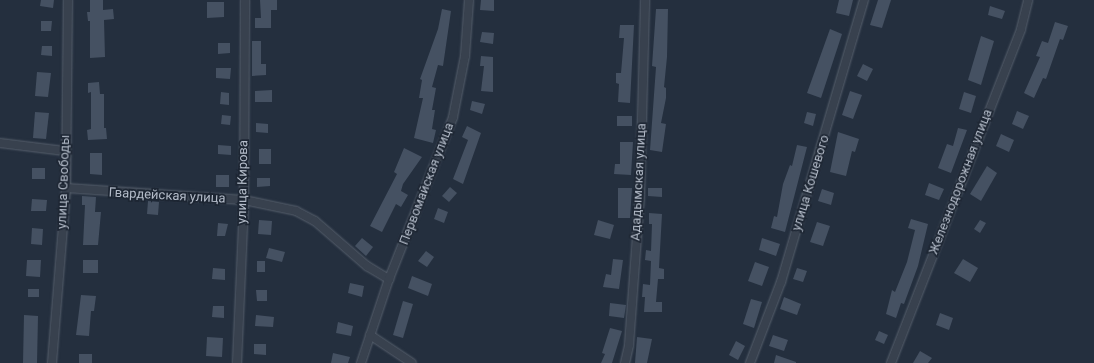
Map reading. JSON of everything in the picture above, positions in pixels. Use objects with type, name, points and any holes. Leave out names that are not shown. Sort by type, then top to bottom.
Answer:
[{"type":"street","name":"улица Свободы","points":[[52,363],[66,188],[65,151],[68,0]]},
{"type":"street","name":"улица Кирова","points":[[236,363],[244,200],[245,0]]},
{"type":"street","name":"Первомайская улица","points":[[360,363],[389,278],[453,117],[465,56],[469,0]]},
{"type":"street","name":"Ададымская улица","points":[[625,363],[640,195],[645,0]]},
{"type":"street","name":"улица Кошевого","points":[[750,363],[781,282],[864,0]]},
{"type":"street","name":"Железнодорожная улица","points":[[891,363],[1021,29],[1028,0]]},
{"type":"street","points":[[0,143],[65,151]]},
{"type":"street","name":"Гвардейская улица","points":[[66,188],[244,200],[275,206],[306,216],[367,266],[389,278]]},
{"type":"street","points":[[370,334],[412,363]]},
{"type":"building","points":[[41,0],[54,0],[53,8],[40,6]]},
{"type":"building","points":[[90,0],[103,0],[103,10],[113,9],[114,19],[104,20],[105,57],[90,58],[90,21],[88,21],[87,12],[90,12]]},
{"type":"building","points":[[260,0],[277,0],[277,10],[271,10],[271,28],[255,28],[255,18],[261,18]]},
{"type":"building","points":[[481,0],[494,0],[494,11],[480,10]]},
{"type":"building","points":[[839,0],[853,0],[849,16],[836,13]]},
{"type":"building","points":[[878,0],[891,0],[882,28],[870,25]]},
{"type":"building","points":[[207,2],[224,2],[224,17],[207,18]]},
{"type":"building","points":[[990,6],[1005,11],[1002,19],[988,15]]},
{"type":"building","points":[[442,9],[451,11],[443,66],[438,65],[432,87],[436,88],[432,110],[435,110],[432,129],[436,130],[433,143],[414,138],[423,98],[419,98],[422,80],[420,79],[438,29]]},
{"type":"building","points":[[656,9],[668,9],[667,57],[664,87],[666,88],[666,98],[661,123],[666,124],[662,152],[650,150],[656,67],[652,66]]},
{"type":"building","points":[[41,21],[52,21],[51,31],[41,31]]},
{"type":"building","points":[[1055,22],[1068,26],[1063,40],[1060,39],[1046,79],[1043,78],[1034,98],[1024,93],[1040,57],[1036,56],[1042,41],[1048,43]]},
{"type":"building","points":[[620,25],[634,25],[630,103],[618,102],[619,84],[616,83],[616,73],[621,73],[624,38],[619,38]]},
{"type":"building","points":[[830,29],[842,34],[821,98],[807,93]]},
{"type":"building","points":[[482,32],[494,33],[493,44],[480,42]]},
{"type":"building","points":[[981,36],[994,41],[981,85],[968,80]]},
{"type":"building","points":[[252,41],[261,41],[261,64],[266,64],[266,75],[252,76]]},
{"type":"building","points":[[218,43],[230,43],[230,53],[218,54]]},
{"type":"building","points":[[42,46],[52,46],[52,56],[41,55]]},
{"type":"building","points":[[481,56],[493,57],[493,92],[481,91],[484,66],[480,66]]},
{"type":"building","points":[[863,64],[873,69],[867,81],[857,76]]},
{"type":"building","points":[[216,68],[231,68],[230,79],[216,78]]},
{"type":"building","points":[[37,72],[51,73],[48,97],[35,96]]},
{"type":"building","points":[[99,82],[100,94],[104,94],[104,128],[106,128],[107,139],[88,140],[87,130],[91,129],[91,92],[88,93],[88,83]]},
{"type":"building","points":[[272,90],[272,102],[255,102],[255,91]]},
{"type":"building","points":[[850,91],[862,95],[853,119],[842,115]]},
{"type":"building","points":[[221,92],[229,93],[229,105],[220,104]]},
{"type":"building","points":[[964,92],[976,96],[971,113],[959,109]]},
{"type":"building","points":[[472,101],[485,104],[482,114],[470,110]]},
{"type":"building","points":[[1017,111],[1029,116],[1023,129],[1012,124]]},
{"type":"building","points":[[35,112],[49,113],[46,139],[33,138]]},
{"type":"building","points":[[807,112],[816,114],[813,126],[804,123]]},
{"type":"building","points":[[222,115],[231,116],[230,125],[221,124]]},
{"type":"building","points":[[617,116],[632,116],[632,126],[617,126]]},
{"type":"building","points":[[256,123],[268,124],[268,133],[256,132]]},
{"type":"building","points":[[467,126],[481,133],[463,184],[453,179],[468,140],[462,137]]},
{"type":"building","points":[[958,128],[967,130],[951,173],[938,168],[947,144],[953,146]]},
{"type":"building","points":[[838,132],[859,139],[855,152],[852,151],[846,176],[830,172]]},
{"type":"building","points":[[1001,134],[1014,140],[1009,152],[996,146]]},
{"type":"building","points":[[620,142],[633,142],[631,175],[614,174],[615,164],[620,164]]},
{"type":"building","points":[[218,145],[231,146],[231,155],[218,154]]},
{"type":"building","points":[[797,145],[807,147],[785,232],[771,228],[774,216],[777,217],[783,184],[790,165],[792,166]]},
{"type":"building","points":[[404,148],[422,157],[403,184],[401,191],[408,195],[401,207],[396,204],[382,232],[370,226],[397,174],[394,172]]},
{"type":"building","points":[[259,149],[271,149],[271,164],[259,164]]},
{"type":"building","points":[[90,153],[102,153],[102,175],[90,174]]},
{"type":"building","points":[[987,166],[997,173],[981,201],[970,194]]},
{"type":"building","points":[[32,168],[45,168],[45,179],[32,179]]},
{"type":"building","points":[[216,175],[229,175],[229,187],[216,187]]},
{"type":"building","points":[[257,178],[270,178],[270,186],[257,187]]},
{"type":"building","points":[[929,183],[944,189],[939,200],[925,195]]},
{"type":"building","points":[[450,187],[457,193],[449,202],[442,196]]},
{"type":"building","points":[[618,188],[632,188],[630,218],[618,218]]},
{"type":"building","points":[[648,188],[662,188],[662,197],[648,196]]},
{"type":"building","points":[[822,189],[834,193],[831,205],[818,201]]},
{"type":"building","points":[[82,196],[96,197],[95,212],[101,212],[98,245],[83,245],[85,205],[82,205]]},
{"type":"building","points":[[32,199],[47,200],[46,211],[31,211]]},
{"type":"building","points":[[148,201],[159,202],[158,215],[147,214]]},
{"type":"building","points":[[438,208],[448,212],[444,223],[434,219]]},
{"type":"building","points":[[649,213],[662,214],[659,268],[664,269],[664,279],[658,279],[656,302],[662,302],[662,312],[644,312],[645,297],[642,297],[643,284],[650,285],[651,261],[645,260],[646,250],[651,251],[652,224],[649,224]]},
{"type":"building","points":[[911,219],[928,224],[918,266],[904,304],[901,303],[896,318],[886,314],[892,290],[895,292],[907,262],[915,230],[908,228]]},
{"type":"building","points":[[259,220],[272,221],[271,235],[258,234]]},
{"type":"building","points":[[598,220],[614,225],[610,239],[594,235]]},
{"type":"building","points":[[980,220],[986,223],[980,233],[974,229]]},
{"type":"building","points":[[817,222],[830,226],[823,246],[810,242]]},
{"type":"building","points":[[218,223],[228,224],[225,236],[217,236]]},
{"type":"building","points":[[32,228],[43,229],[42,245],[31,244]]},
{"type":"building","points":[[362,238],[373,247],[366,256],[355,246]]},
{"type":"building","points":[[762,238],[780,244],[776,256],[759,250]]},
{"type":"building","points":[[269,248],[285,252],[282,262],[266,258]]},
{"type":"building","points":[[426,251],[434,257],[427,267],[418,261]]},
{"type":"building","points":[[613,259],[623,260],[619,289],[603,287],[606,274],[611,275]]},
{"type":"building","points":[[963,259],[978,268],[970,282],[954,273]]},
{"type":"building","points":[[27,260],[41,260],[40,277],[26,276]]},
{"type":"building","points":[[83,260],[98,260],[98,273],[83,273]]},
{"type":"building","points":[[257,261],[265,261],[265,272],[257,272]]},
{"type":"building","points":[[755,262],[769,267],[762,286],[748,281]]},
{"type":"building","points":[[213,268],[225,269],[225,280],[212,279]]},
{"type":"building","points":[[797,268],[807,271],[803,282],[793,279]]},
{"type":"building","points":[[412,276],[432,284],[428,296],[408,288]]},
{"type":"building","points":[[350,283],[364,286],[362,297],[348,293]]},
{"type":"building","points":[[28,289],[39,289],[39,297],[28,297]]},
{"type":"building","points":[[256,290],[267,290],[267,301],[257,301]]},
{"type":"building","points":[[81,295],[96,296],[94,311],[91,311],[89,336],[76,335]]},
{"type":"building","points":[[784,297],[801,304],[797,315],[780,309]]},
{"type":"building","points":[[751,299],[762,302],[754,328],[743,324]]},
{"type":"building","points":[[403,301],[413,304],[403,338],[393,335]]},
{"type":"building","points":[[610,303],[626,305],[624,318],[609,316]]},
{"type":"building","points":[[213,306],[224,306],[224,318],[212,317]]},
{"type":"building","points":[[940,313],[953,318],[949,330],[936,325]]},
{"type":"building","points":[[24,315],[38,316],[37,363],[23,363]]},
{"type":"building","points":[[256,315],[274,317],[273,327],[255,326]]},
{"type":"building","points":[[338,322],[353,326],[351,336],[336,333]]},
{"type":"building","points":[[610,328],[622,331],[612,363],[601,363],[605,354],[602,353]]},
{"type":"building","points":[[879,331],[888,335],[884,344],[875,340]]},
{"type":"building","points":[[773,335],[788,340],[784,351],[769,346]]},
{"type":"building","points":[[207,337],[223,338],[222,357],[206,356]]},
{"type":"building","points":[[637,337],[652,339],[647,363],[635,363]]},
{"type":"building","points":[[736,341],[745,346],[738,360],[729,355]]},
{"type":"building","points":[[254,344],[266,344],[266,355],[254,354]]},
{"type":"building","points":[[920,351],[932,358],[928,363],[913,363]]},
{"type":"building","points":[[333,353],[350,357],[348,363],[331,363]]},
{"type":"building","points":[[79,354],[92,354],[92,363],[79,363]]},
{"type":"building","points":[[776,355],[796,362],[796,363],[774,363]]}]
